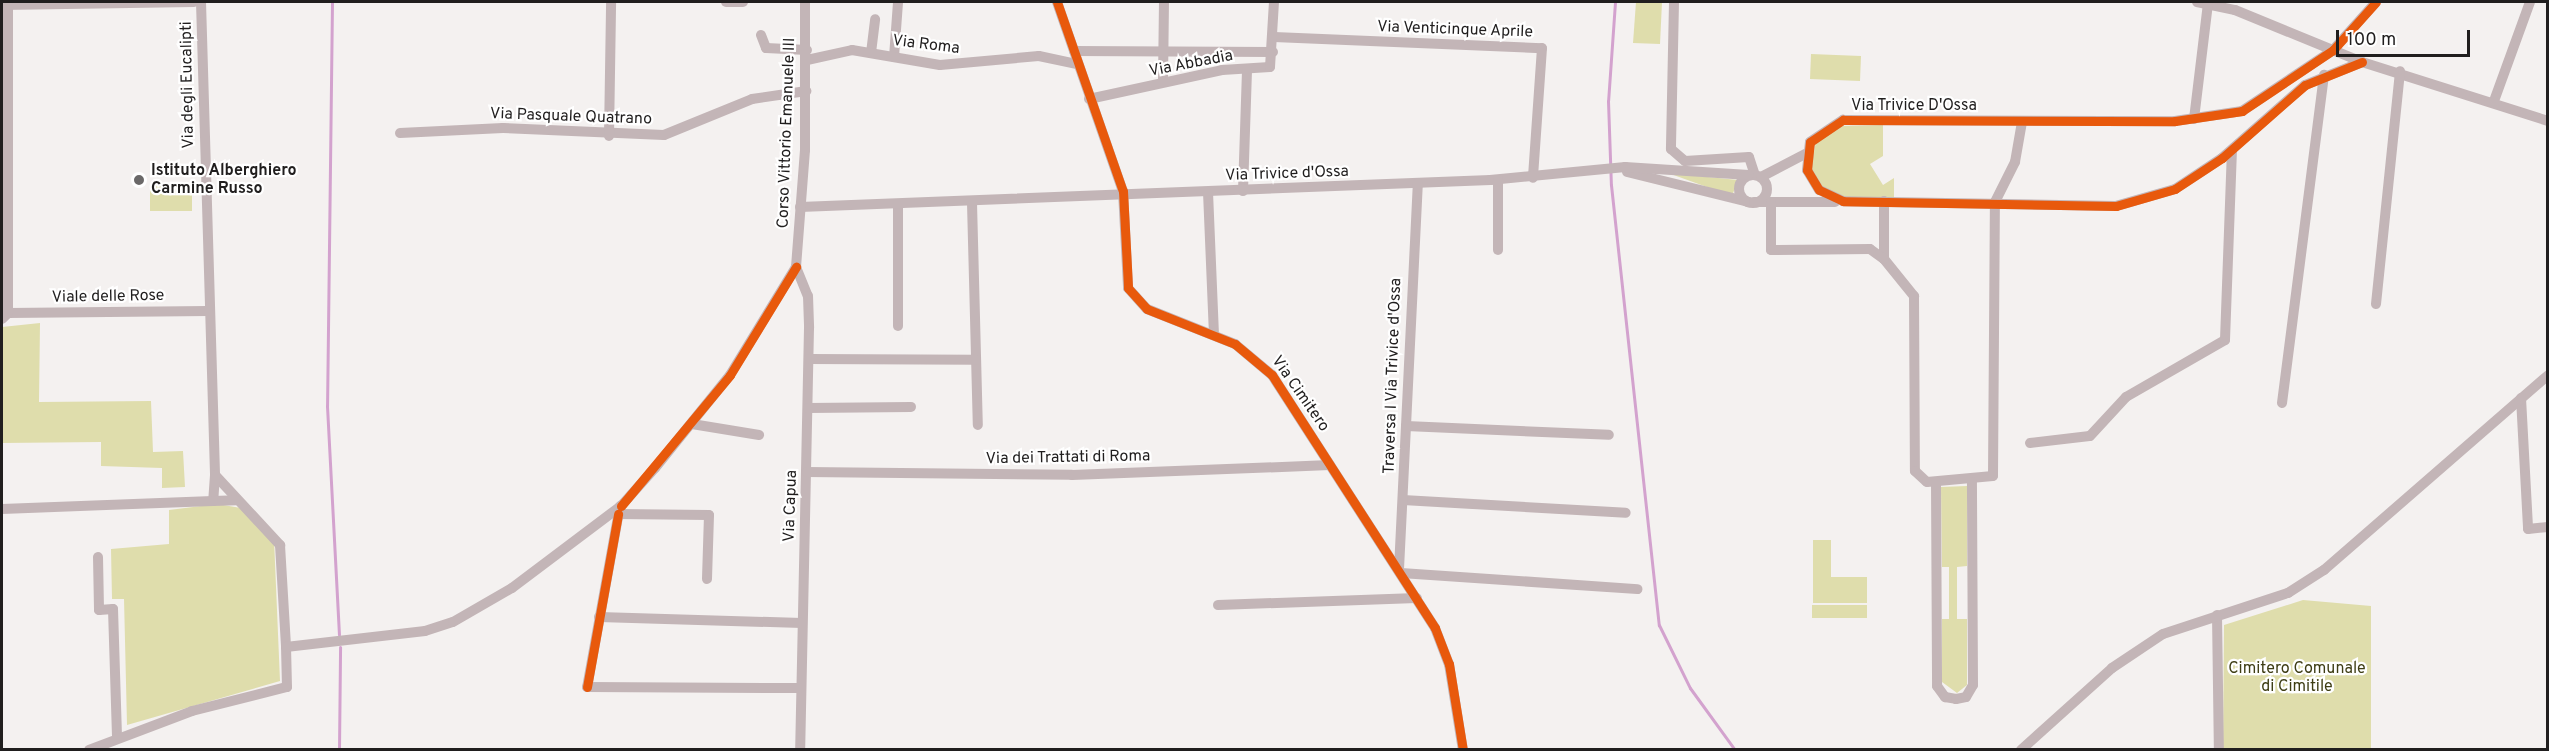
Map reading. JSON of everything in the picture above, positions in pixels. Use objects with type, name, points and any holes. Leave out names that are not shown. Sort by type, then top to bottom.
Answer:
[{"type":"street","points":[[5,316],[5,5],[194,2]]},
{"type":"street","name":"Via degli Eucalipti","points":[[201,2],[208,311],[215,476],[213,501]]},
{"type":"street","points":[[609,136],[610,2]]},
{"type":"street","points":[[726,2],[743,2]]},
{"type":"street","name":"Corso Vittorio Emanuele III","points":[[796,267],[806,92],[805,2]]},
{"type":"street","name":"Via Cimitero","points":[[1057,2],[1123,197],[1126,280],[1132,296],[1147,309],[1214,333],[1272,375],[1417,598],[1449,664],[1463,750]]},
{"type":"street","points":[[1163,82],[1164,2]]},
{"type":"street","points":[[1074,51],[1273,57],[1274,2]]},
{"type":"street","points":[[1674,2],[1671,149],[1685,161],[1749,157],[1755,176],[1767,192],[1752,202]]},
{"type":"street","name":"Via Trivice D'Ossa","points":[[1805,154],[1815,134],[1843,120],[2022,122],[2194,120],[2242,111],[2274,94],[2333,50],[2376,2]]},
{"type":"street","points":[[2494,101],[2529,2]]},
{"type":"street","points":[[894,57],[898,3]]},
{"type":"street","points":[[2194,120],[2203,3],[2362,62],[2400,71],[2494,101],[2547,121]]},
{"type":"street","points":[[871,53],[875,19]]},
{"type":"street","name":"Via Roma","points":[[761,35],[766,48],[807,55],[843,51],[956,65],[1039,56],[1077,64]]},
{"type":"street","name":"Via Venticinque Aprile","points":[[1274,37],[1542,48],[1533,178]]},
{"type":"street","name":"Via Abbadia","points":[[1089,99],[1163,82],[1247,69],[1273,57]]},
{"type":"street","points":[[1625,169],[1752,202],[2130,203],[2175,189],[2232,150],[2270,111],[2324,75],[2362,62]]},
{"type":"street","points":[[1243,191],[1247,69]]},
{"type":"street","points":[[2376,304],[2400,71]]},
{"type":"street","points":[[2282,403],[2324,75]]},
{"type":"street","name":"Via Pasquale Quatrano","points":[[400,133],[503,128],[609,136],[664,135],[752,99],[806,92]]},
{"type":"street","points":[[1770,203],[1771,250],[1870,249],[1884,259],[1914,296],[1916,471],[1927,482],[1972,482],[1993,476],[1996,464],[1995,202],[2014,162],[2022,122]]},
{"type":"street","points":[[2030,443],[2090,436],[2126,397],[2225,339],[2232,150]]},
{"type":"street","points":[[1752,202],[1739,189],[1755,176],[1805,154],[1814,185],[1843,201]]},
{"type":"street","points":[[1625,169],[1755,176]]},
{"type":"street","name":"Via Trivice d'Ossa","points":[[800,207],[972,203],[1498,180],[1625,169]]},
{"type":"street","points":[[1498,180],[1498,250]]},
{"type":"street","name":"Traversa I Via Trivice d'Ossa","points":[[1400,571],[1418,183]]},
{"type":"street","points":[[1208,192],[1214,333]]},
{"type":"street","points":[[1884,201],[1884,259]]},
{"type":"street","points":[[972,203],[978,425]]},
{"type":"street","points":[[898,205],[898,326]]},
{"type":"street","points":[[286,647],[395,636],[453,622],[512,588],[619,510],[730,375],[796,267]]},
{"type":"street","name":"Via Capua","points":[[796,267],[808,296],[809,359],[800,750]]},
{"type":"street","name":"Viale delle Rose","points":[[5,316],[208,311]]},
{"type":"street","points":[[809,359],[976,360]]},
{"type":"street","points":[[2020,750],[2112,668],[2163,634],[2288,593],[2324,570],[2547,375]]},
{"type":"street","points":[[2521,398],[2528,529],[2547,527]]},
{"type":"street","points":[[808,408],[911,407]]},
{"type":"street","points":[[692,424],[759,435]]},
{"type":"street","points":[[1406,426],[1609,435]]},
{"type":"street","name":"Via dei Trattati di Roma","points":[[807,472],[1072,475],[1330,465]]},
{"type":"street","points":[[89,750],[117,736],[287,687],[280,545],[270,529],[236,500],[215,476]]},
{"type":"street","points":[[1936,482],[1937,686],[1945,697],[1956,699],[1966,697],[1973,685],[1972,482]]},
{"type":"street","points":[[2,509],[20,505],[236,500]]},
{"type":"street","points":[[1403,500],[1626,513]]},
{"type":"street","points":[[619,510],[709,515],[707,579]]},
{"type":"street","points":[[619,510],[587,687],[800,688]]},
{"type":"street","points":[[98,556],[99,610],[113,609],[117,736]]},
{"type":"street","points":[[1400,571],[1637,589]]},
{"type":"street","points":[[1218,605],[1417,598]]},
{"type":"street","points":[[2217,615],[2219,750]]},
{"type":"street","points":[[599,617],[802,623]]},
{"type":"green space","points":[[1636,2],[1662,2],[1660,44],[1633,43]]},
{"type":"green space","points":[[1811,54],[1861,56],[1860,81],[1810,79]]},
{"type":"green space","points":[[1883,125],[1883,156],[1870,164],[1883,185],[1894,178],[1894,198],[1843,198],[1821,187],[1811,168],[1816,141],[1839,126]]},
{"type":"green space","points":[[1668,173],[1738,180],[1732,196]]},
{"type":"green space","points":[[150,185],[192,185],[192,211],[150,211]]},
{"type":"green space","points":[[40,323],[39,402],[151,401],[153,452],[183,451],[185,487],[162,488],[162,468],[101,466],[101,442],[2,443],[2,327]]},
{"type":"green space","points":[[1967,486],[1967,566],[1957,567],[1957,619],[1967,619],[1967,685],[1957,693],[1942,682],[1942,619],[1949,619],[1949,567],[1942,567],[1941,487]]},
{"type":"green space","points":[[217,504],[241,508],[274,539],[280,681],[127,725],[124,599],[112,599],[111,549],[169,544],[169,510]]},
{"type":"green space","points":[[1813,540],[1831,540],[1831,577],[1867,577],[1867,603],[1813,603]]},
{"type":"green space","name":"Cimitero Comunale di Cimitile","points":[[2303,600],[2371,606],[2371,749],[2223,750],[2224,625]]},
{"type":"green space","points":[[1812,605],[1867,605],[1867,618],[1812,618]]},
{"type":"waterway","points":[[332,2],[327,406],[339,635]]},
{"type":"waterway","points":[[1615,2],[1608,101],[1611,185],[1659,625],[1690,688],[1735,750]]},
{"type":"waterway","points":[[339,750],[340,647]]},
{"type":"cycle path","points":[[1057,2],[1123,191],[1128,288],[1147,309],[1235,344],[1272,375],[1435,628],[1449,664],[1463,750]]},
{"type":"cycle path","points":[[2362,62],[2305,85],[2222,158],[2175,189],[2116,206],[1843,201],[1819,190],[1807,170],[1810,142],[1843,120],[2175,121],[2242,111],[2333,50],[2376,2]]},
{"type":"cycle path","points":[[621,506],[730,375],[796,267]]},
{"type":"cycle path","points":[[587,687],[618,514]]},
{"type":"place","name":"Istituto Alberghiero Carmine Russo","points":[[139,180]]}]
